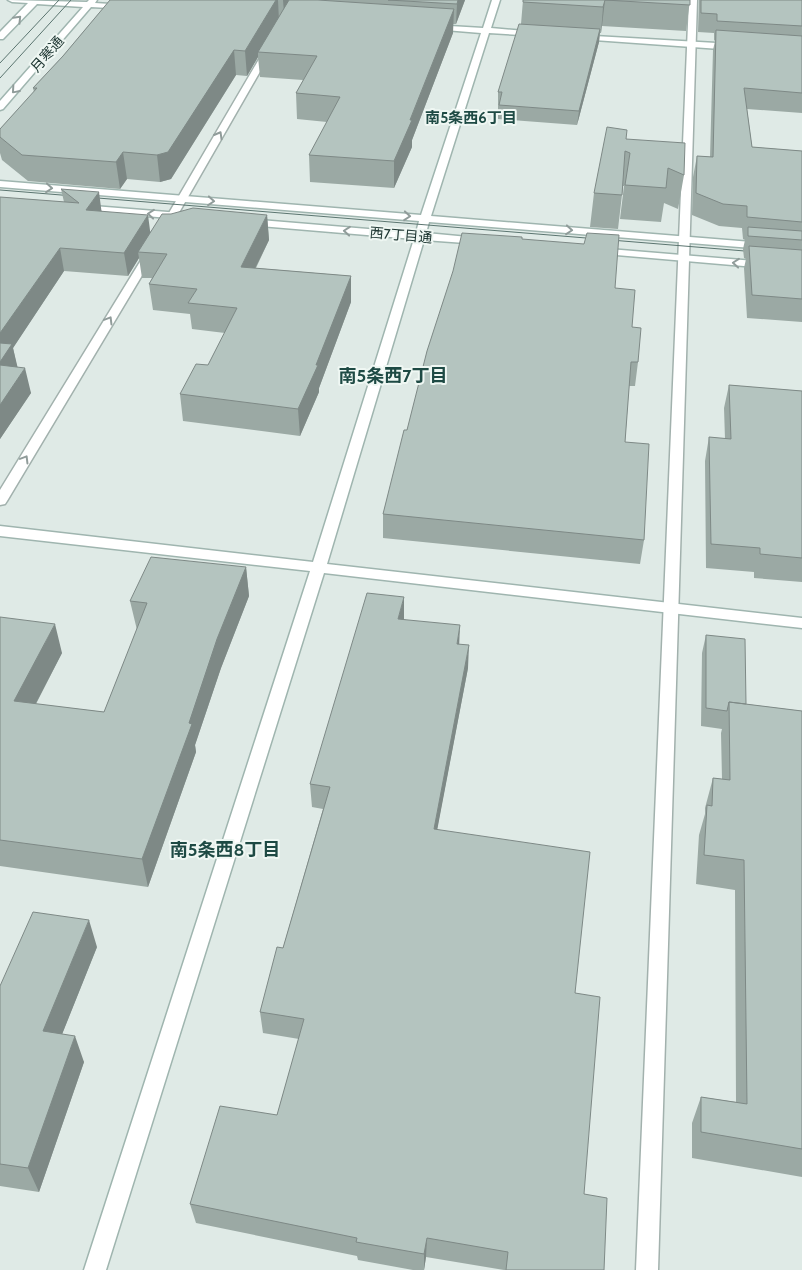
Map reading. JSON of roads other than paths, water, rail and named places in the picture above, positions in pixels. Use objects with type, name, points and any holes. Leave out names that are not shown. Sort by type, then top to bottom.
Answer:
[{"type":"street","points":[[12,0],[91,2],[137,8]]},
{"type":"street","points":[[95,1270],[496,0]]},
{"type":"street","points":[[647,1270],[693,0]]},
{"type":"street","points":[[0,37],[35,1]]},
{"type":"street","name":"月寒通","points":[[0,107],[91,2]]},
{"type":"street","points":[[422,26],[549,35]]},
{"type":"street","points":[[0,501],[172,215],[276,36]]},
{"type":"street","points":[[568,36],[747,48]]},
{"type":"street","name":"西7丁目通","points":[[0,184],[802,249]]},
{"type":"street","points":[[67,207],[192,217]]},
{"type":"street","name":"西7丁目通","points":[[240,221],[491,242]]},
{"type":"street","points":[[588,250],[802,268]]},
{"type":"street","points":[[0,531],[802,623]]},
{"type":"tram line","points":[[0,63],[59,0]]},
{"type":"tram line","points":[[0,78],[71,0]]},
{"type":"tram line","points":[[0,190],[757,252]]},
{"type":"district","name":"南5条西6丁目","points":[[471,118]]},
{"type":"district","name":"南5条西7丁目","points":[[393,376]]},
{"type":"district","name":"南5条西8丁目","points":[[225,850]]}]
